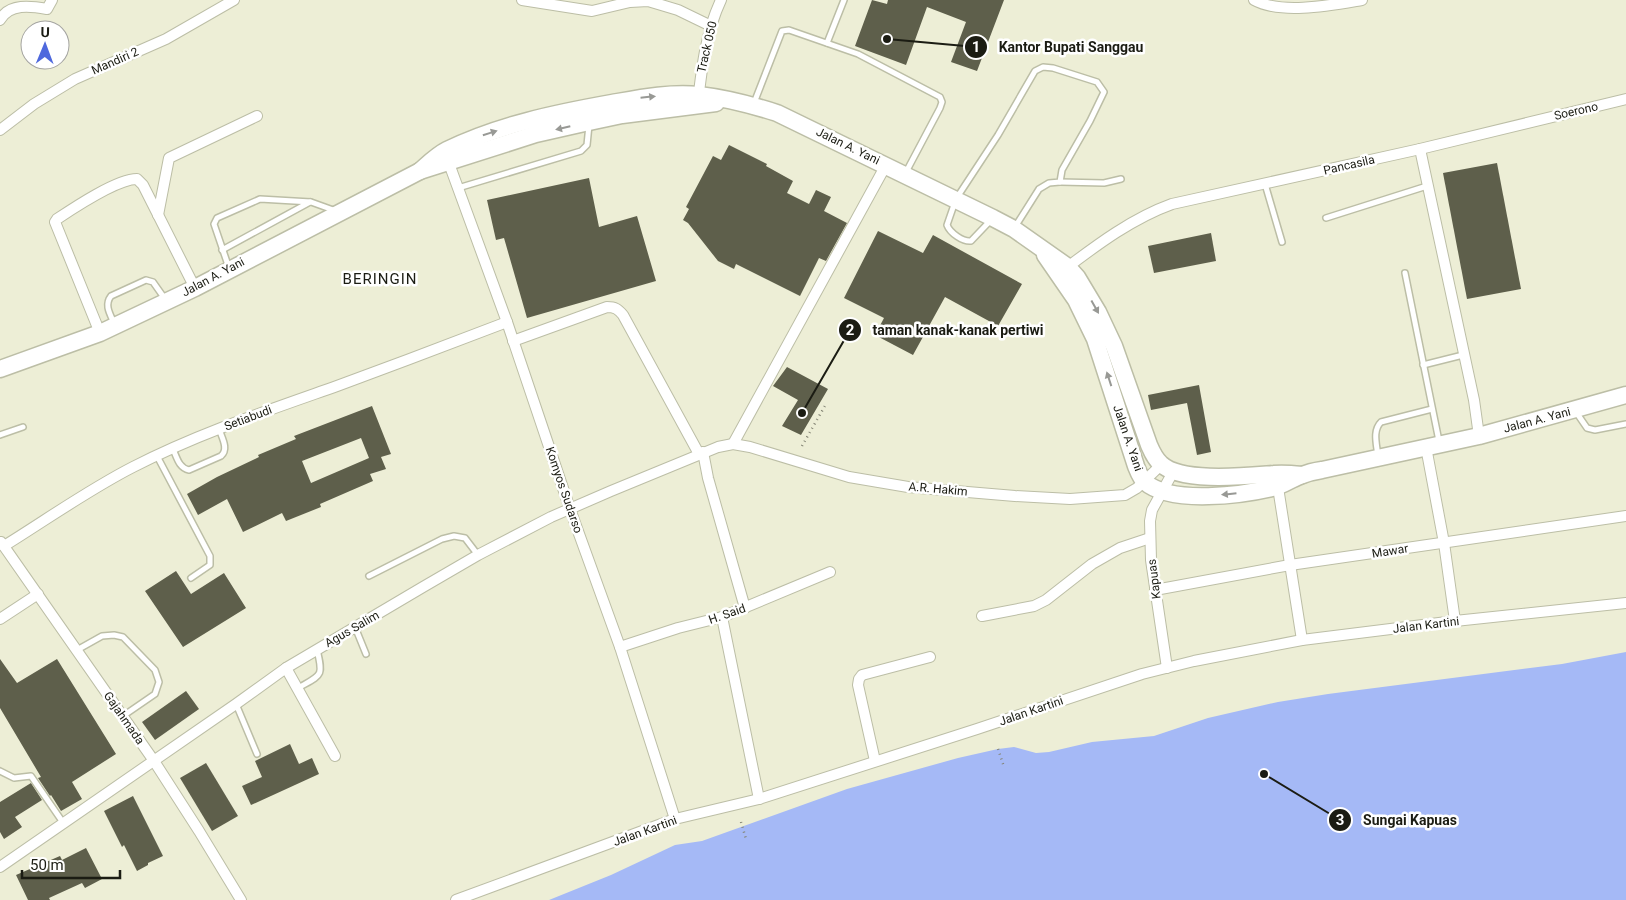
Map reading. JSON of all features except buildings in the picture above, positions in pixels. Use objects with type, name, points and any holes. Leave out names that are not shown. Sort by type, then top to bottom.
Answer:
[{"type":"highway","name":"Jalan A. Yani","points":[[0,369],[107,329],[195,288],[488,134],[559,113],[637,99],[728,101],[777,112],[795,120],[1014,229],[1041,249],[1087,292],[1106,326],[1155,458],[1167,468],[1186,475],[1277,480]]},
{"type":"highway","name":"Jalan A. Yani","points":[[447,157],[589,122],[698,100]]},
{"type":"highway","name":"Jalan A. Yani","points":[[1063,271],[1095,339],[1136,466],[1144,482],[1161,492],[1173,495],[1208,496],[1243,492],[1277,480],[1479,436],[1626,395]]},
{"type":"street","name":"Mandiri 2","points":[[0,130],[34,104],[75,79],[166,39],[234,0]]},
{"type":"street","points":[[522,0],[592,11],[630,2],[648,1],[678,10],[711,26]]},
{"type":"street","name":"Track 050","points":[[698,100],[702,62],[711,26],[721,0]]},
{"type":"street","points":[[1254,0],[1270,6],[1292,8],[1355,1]]},
{"type":"street","points":[[0,20],[9,10],[18,7],[50,4]]},
{"type":"street","name":"Soerono","points":[[1526,123],[1626,99]]},
{"type":"street","points":[[158,215],[169,158],[257,116]]},
{"type":"street","name":"Pancasila","points":[[1063,271],[1091,249],[1143,218],[1172,204],[1420,149],[1526,123]]},
{"type":"street","points":[[1420,149],[1474,400],[1479,436]]},
{"type":"street","name":"Komyos Sudarso","points":[[447,157],[507,322],[570,509],[620,647],[675,819]]},
{"type":"street","points":[[733,444],[886,165]]},
{"type":"street","points":[[107,329],[55,224],[55,220],[104,191],[137,178],[143,185],[195,288]]},
{"type":"street","points":[[513,341],[607,307],[619,310],[701,453],[745,608]]},
{"type":"street","name":"Setiabudi","points":[[2,544],[132,467],[157,456],[219,429],[507,322]]},
{"type":"street","name":"Agus Salim","points":[[0,867],[286,668],[478,555],[570,509],[701,453],[733,444]]},
{"type":"street","name":"A.R. Hakim","points":[[733,444],[750,447],[849,477],[908,487],[1015,496],[1079,498],[1125,495],[1167,468]]},
{"type":"street","points":[[1433,445],[1455,621]]},
{"type":"street","name":"Kapuas","points":[[1167,468],[1161,492],[1152,510],[1150,521],[1155,590],[1167,668]]},
{"type":"street","points":[[1277,480],[1302,640]]},
{"type":"street","name":"Mawar","points":[[1155,590],[1290,565],[1626,516]]},
{"type":"street","points":[[982,616],[1034,606],[1046,600],[1092,564],[1120,548],[1150,538]]},
{"type":"street","name":"Gajahmada","points":[[2,544],[154,761],[241,900]]},
{"type":"street","name":"H. Said","points":[[620,647],[678,628],[722,617],[830,572]]},
{"type":"street","points":[[0,619],[38,594]]},
{"type":"street","name":"Jalan Kartini","points":[[456,900],[675,819],[759,799],[1134,677],[1167,668],[1203,659],[1302,640],[1455,621],[1626,603]]},
{"type":"street","points":[[722,617],[759,799]]},
{"type":"street","points":[[875,761],[858,684],[859,679],[862,676],[930,657]]},
{"type":"street","points":[[286,668],[335,756]]},
{"type":"lane","points":[[827,43],[844,0]]},
{"type":"lane","points":[[753,106],[782,31],[788,30],[858,54],[940,97],[942,102],[905,174]]},
{"type":"lane","points":[[993,218],[974,240],[967,242],[948,229],[947,225],[956,199],[998,135],[1035,71],[1043,67],[1053,68],[1097,82],[1104,92],[1090,122],[1062,170],[1060,182]]},
{"type":"lane","points":[[458,188],[581,151],[587,145],[589,122]]},
{"type":"lane","points":[[1014,229],[1039,189],[1049,183],[1104,183],[1121,179]]},
{"type":"lane","points":[[1265,184],[1282,242]]},
{"type":"lane","points":[[1326,218],[1428,186]]},
{"type":"lane","points":[[230,269],[214,224],[217,218],[260,199],[311,202],[339,212]]},
{"type":"lane","points":[[222,250],[311,202]]},
{"type":"lane","points":[[1405,274],[1432,409],[1433,445]]},
{"type":"lane","points":[[107,329],[107,301],[111,296],[146,280],[150,280],[166,301]]},
{"type":"lane","points":[[1423,365],[1463,355]]},
{"type":"lane","points":[[1378,457],[1376,433],[1377,426],[1381,422],[1432,409]]},
{"type":"lane","points":[[1574,410],[1587,428],[1595,430],[1626,424]]},
{"type":"lane","points":[[0,435],[23,427]]},
{"type":"lane","points":[[173,449],[180,465],[184,469],[189,470],[224,453],[225,448],[219,429]]},
{"type":"lane","points":[[157,456],[210,556],[210,565],[191,578]]},
{"type":"lane","points":[[369,576],[442,539],[454,536],[465,538],[478,555]]},
{"type":"lane","points":[[355,627],[366,654]]},
{"type":"lane","points":[[77,650],[102,636],[122,637],[155,670],[159,682],[155,694],[123,717]]},
{"type":"lane","points":[[297,688],[321,672],[322,668],[317,649]]},
{"type":"lane","points":[[236,704],[257,754]]},
{"type":"lane","points":[[0,770],[5,775],[14,778],[31,776],[64,824]]},
{"type":"path","points":[[802,446],[826,404]]},
{"type":"path","points":[[998,749],[1004,768]]},
{"type":"path","points":[[741,822],[746,839]]},
{"type":"water","points":[[1626,652],[1626,900],[549,900],[611,875],[675,845],[702,841],[847,789],[958,758],[1014,747],[1036,753],[1049,752],[1092,742],[1154,736],[1208,718],[1278,702],[1562,664]]},
{"type":"place","name":"Kantor Bupati Sanggau","points":[[887,39]]},
{"type":"place","name":"taman kanak-kanak pertiwi","points":[[802,413]]},
{"type":"place","name":"Sungai Kapuas","points":[[1264,774]]},
{"type":"district","name":"BERINGIN","points":[[380,279]]}]
